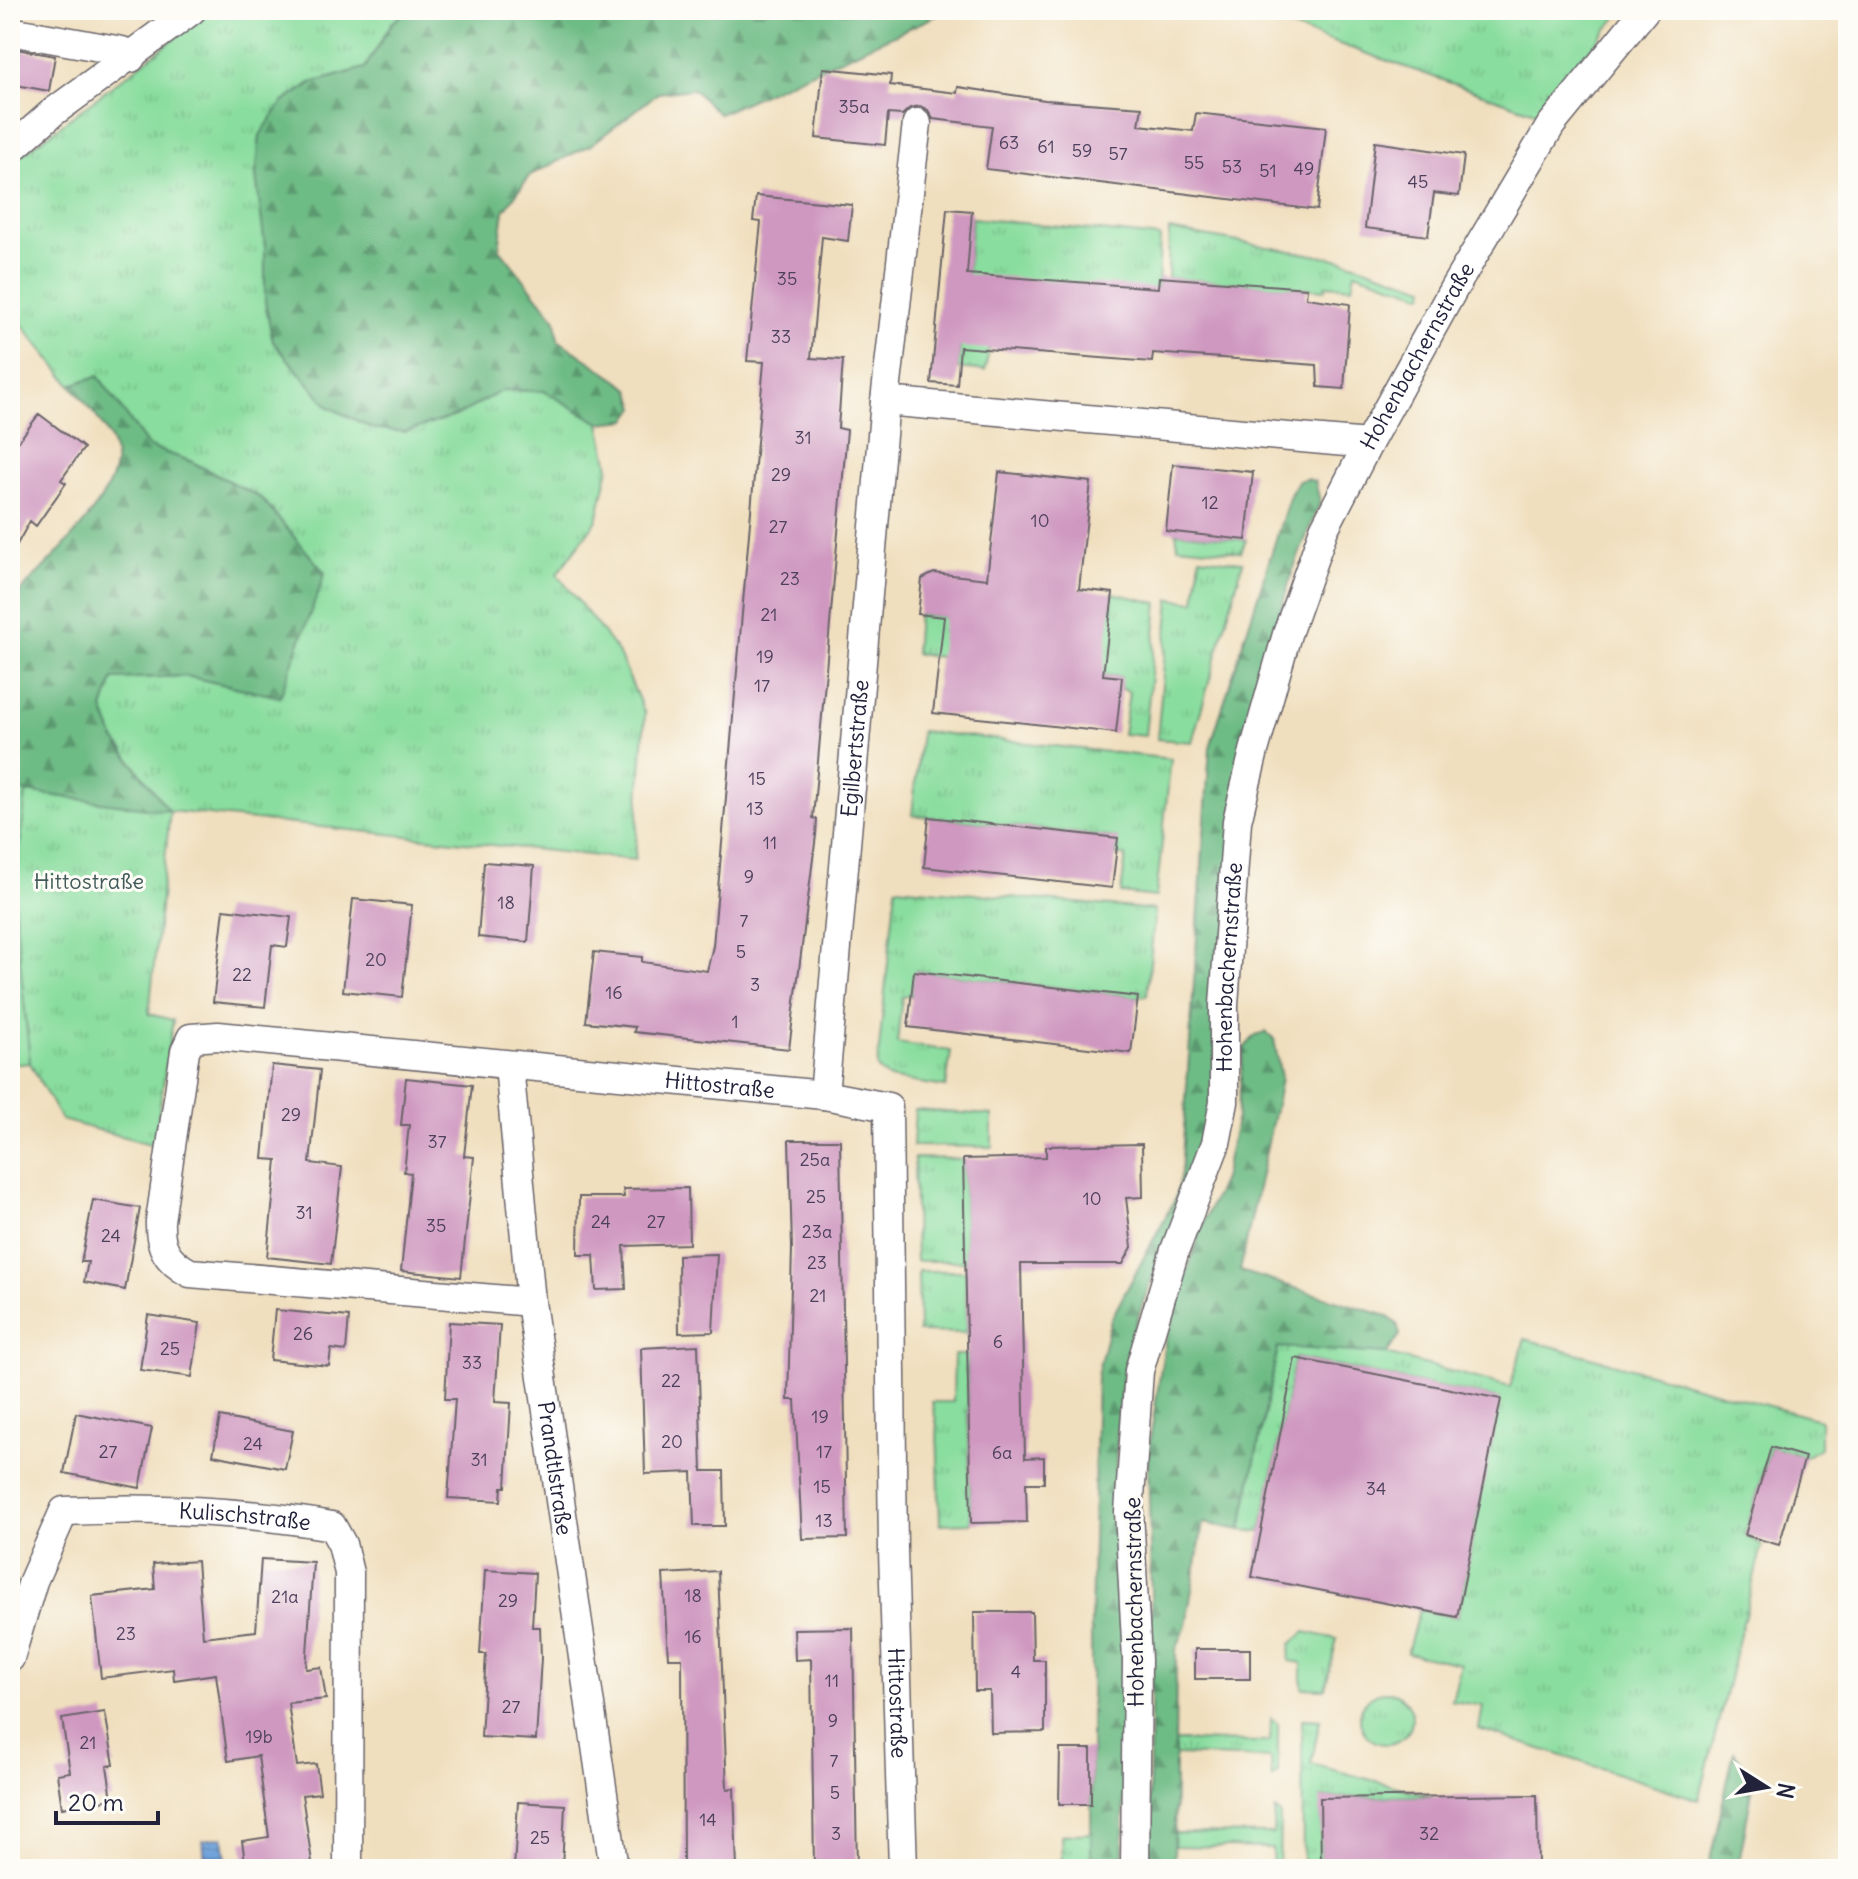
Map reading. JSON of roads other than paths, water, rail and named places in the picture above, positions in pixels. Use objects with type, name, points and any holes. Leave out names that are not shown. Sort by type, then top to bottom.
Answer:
[{"type":"street","points":[[10,150],[52,113],[131,58],[192,10]]},
{"type":"street","name":"Hohenbachernstraße","points":[[1135,1869],[1137,1660],[1129,1512],[1139,1371],[1170,1265],[1216,1143],[1224,1102],[1224,1005],[1237,821],[1254,751],[1287,634],[1324,529],[1368,444],[1454,288],[1551,125],[1645,10]]},
{"type":"street","points":[[10,31],[122,51],[131,58]]},
{"type":"street","name":"Egilbertstraße","points":[[824,1095],[885,401],[917,123]]},
{"type":"street","points":[[885,401],[1368,444]]},
{"type":"street","name":"Hittostraße","points":[[531,1302],[190,1273],[173,1265],[159,1238],[185,1051],[191,1038],[218,1036],[824,1095],[888,1107],[893,1551],[903,1869]]},
{"type":"street","name":"Prandtlstraße","points":[[509,1065],[531,1302],[614,1869]]},
{"type":"street","name":"Kulischstraße","points":[[10,1658],[33,1581],[64,1511],[113,1509],[284,1518],[332,1526],[342,1544],[349,1573],[348,1869]]},
{"type":"water","points":[[223,1837],[227,1869],[206,1869],[203,1840]]}]
